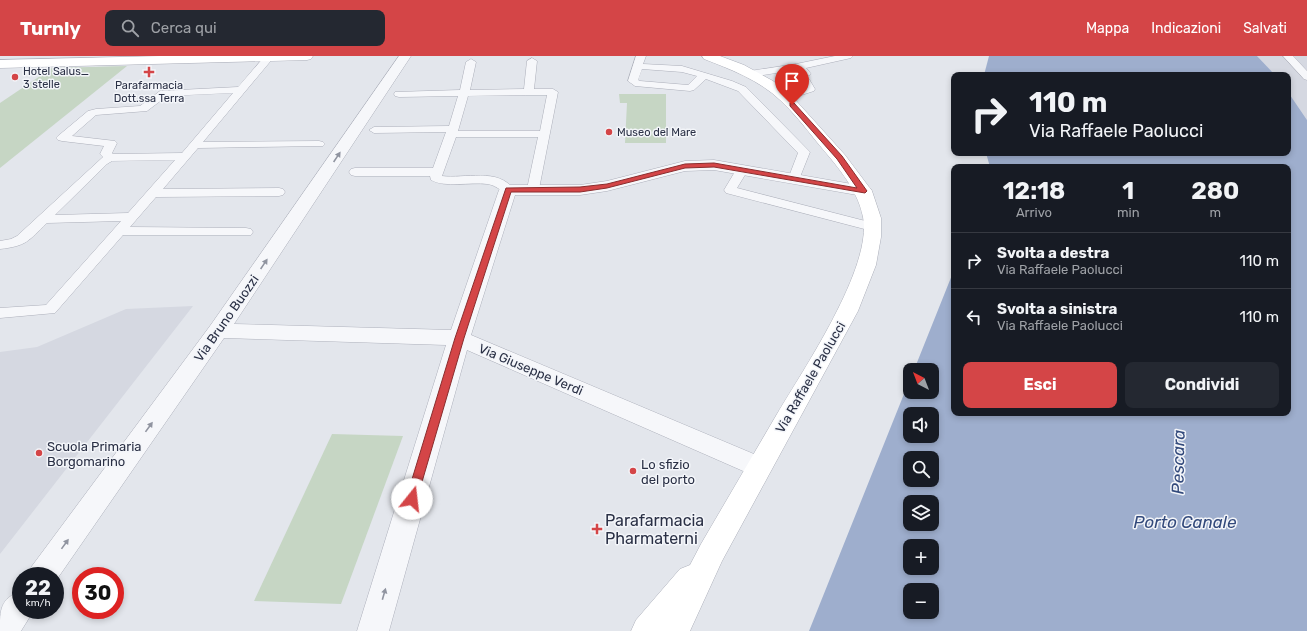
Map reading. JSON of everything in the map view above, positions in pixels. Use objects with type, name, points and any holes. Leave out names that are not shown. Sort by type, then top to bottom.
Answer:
[{"type":"street","points":[[0,64],[307,56]]},
{"type":"street","name":"Via Bruno Buozzi","points":[[48,567],[218,331],[405,56]]},
{"type":"street","name":"Via Raffaele Paolucci","points":[[674,631],[711,553],[849,308],[870,252],[872,227],[871,213],[863,191],[830,147],[785,97],[768,84],[750,74],[708,56]]},
{"type":"street","points":[[373,631],[459,338],[508,190],[580,190],[607,186],[685,166],[714,165],[863,191]]},
{"type":"street","name":"Via Giuseppe Verdi","points":[[218,331],[459,338],[759,467]]},
{"type":"street","name":"Via Raffaele Paolucci","points":[[647,631],[711,553]]},
{"type":"street","points":[[2,631],[12,617]]},
{"type":"lane","points":[[785,97],[807,77],[848,56]]},
{"type":"lane","points":[[1288,56],[1307,77]]},
{"type":"lane","points":[[0,313],[50,310],[153,193],[269,57]]},
{"type":"lane","points":[[529,93],[532,61]]},
{"type":"lane","points":[[704,75],[690,88],[638,84],[633,81],[640,61],[704,75],[742,89],[804,152],[794,180]]},
{"type":"lane","points":[[471,62],[465,94],[453,131],[435,177],[440,180],[492,181],[503,184],[508,190]]},
{"type":"lane","points":[[750,74],[807,77]]},
{"type":"lane","points":[[110,158],[106,154],[111,143],[62,138],[92,113],[143,109],[164,93],[241,90]]},
{"type":"lane","points":[[399,94],[554,92],[533,189]]},
{"type":"lane","points":[[374,130],[545,134]]},
{"type":"lane","points":[[194,145],[319,144]]},
{"type":"lane","points":[[0,244],[15,243],[43,219],[103,162],[110,158],[185,156]]},
{"type":"lane","points":[[742,170],[730,190],[872,227]]},
{"type":"lane","points":[[355,172],[437,172]]},
{"type":"lane","points":[[153,193],[279,192]]},
{"type":"lane","points":[[43,219],[132,217]]},
{"type":"lane","points":[[119,231],[246,232]]},
{"type":"shaded area","points":[[1257,56],[1307,56],[1307,120],[1291,96],[1291,72],[1272,72]]},
{"type":"shaded area","name":"Scuola Primaria Borgomarino","points":[[193,306],[0,554],[0,352],[37,347],[126,309]]},
{"type":"green space","points":[[127,66],[0,168],[0,103],[52,68]]},
{"type":"green space","points":[[619,94],[666,94],[666,143],[625,143],[627,103],[620,103]]},
{"type":"green space","points":[[332,434],[403,436],[341,604],[254,601]]},
{"type":"water","points":[[989,56],[1257,56],[1272,72],[985,72]]},
{"type":"water","name":"Porto Canale","points":[[1291,96],[1307,120],[1307,631],[809,631],[903,396],[903,399],[939,399],[939,363],[917,363],[951,278],[951,416],[1291,416],[1291,164],[989,164],[987,156],[1291,156]]},
{"type":"place","name":"Parafarmacia Dott.ssa Terra","points":[[149,72]]},
{"type":"place","name":"Hotel Salus_ 3 stelle","points":[[15,77]]},
{"type":"place","name":"Museo del Mare","points":[[609,132]]},
{"type":"place","name":"Scuola Primaria Borgomarino","points":[[39,453]]},
{"type":"place","name":"Lo sfizio del porto","points":[[633,471]]},
{"type":"place","name":"Parafarmacia Pharmaterni","points":[[597,529]]},
{"type":"route","points":[[412,499],[459,338],[506,192],[512,189],[580,190],[607,186],[685,166],[714,165],[863,191],[839,158],[792,105]]},
{"type":"water label","name":"Pescara","points":[[1178,462]]}]
